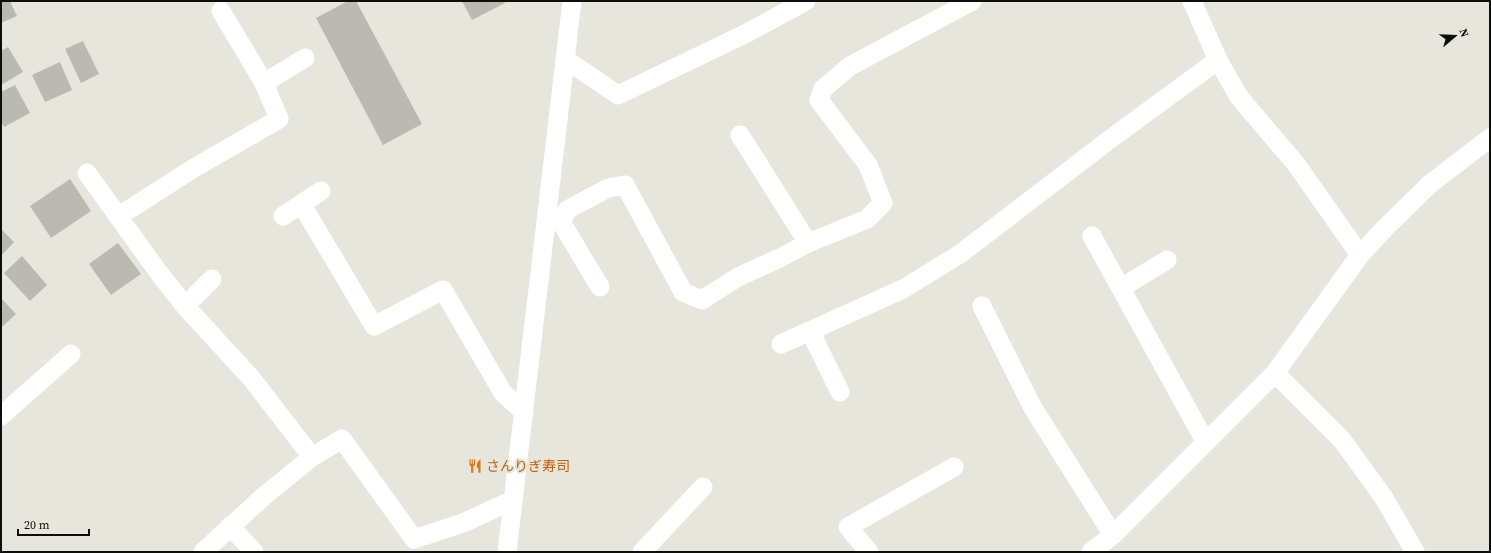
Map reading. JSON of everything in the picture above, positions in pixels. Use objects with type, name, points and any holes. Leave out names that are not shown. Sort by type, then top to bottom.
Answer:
[{"type":"street","points":[[507,552],[572,1]]},
{"type":"street","points":[[566,59],[618,95],[741,37],[806,1]]},
{"type":"street","points":[[600,287],[561,222],[567,210],[608,188],[625,186],[683,292],[702,300],[738,277],[780,258],[808,243],[867,219],[883,203],[868,165],[819,100],[823,89],[850,66],[972,1]]},
{"type":"street","points":[[1192,1],[1218,60],[1240,97],[1296,164],[1360,254]]},
{"type":"street","points":[[119,216],[194,168],[279,119],[264,83],[221,11]]},
{"type":"street","points":[[264,83],[304,58]]},
{"type":"street","points":[[781,344],[903,289],[960,254],[1109,140],[1218,60]]},
{"type":"street","points":[[740,135],[808,243]]},
{"type":"street","points":[[1091,552],[1113,534],[1275,373],[1360,254],[1430,184],[1490,138]]},
{"type":"street","points":[[87,173],[159,273],[185,306],[252,379],[312,457]]},
{"type":"street","points":[[283,216],[302,205],[321,191]]},
{"type":"street","points":[[302,205],[374,326],[443,290],[503,393],[524,412]]},
{"type":"street","points":[[1092,236],[1205,441]]},
{"type":"street","points":[[1121,288],[1167,260]]},
{"type":"street","points":[[185,306],[212,279]]},
{"type":"street","points":[[982,306],[1032,408],[1113,534]]},
{"type":"street","points":[[810,331],[840,392]]},
{"type":"street","points":[[1,416],[72,354]]},
{"type":"street","points":[[1275,373],[1342,440],[1384,498],[1415,552]]},
{"type":"street","points":[[203,552],[230,526],[312,457],[342,439],[414,539],[463,523],[513,500]]},
{"type":"street","points":[[869,552],[848,527],[954,467]]},
{"type":"street","points":[[642,552],[703,487]]},
{"type":"street","points":[[230,526],[254,552]]},
{"type":"building","points":[[1,1],[10,1],[17,16],[1,23]]},
{"type":"building","points":[[348,1],[356,1],[422,124],[383,145],[316,18]]},
{"type":"building","points":[[462,1],[504,1],[505,3],[472,20]]},
{"type":"building","points":[[83,41],[99,74],[81,83],[65,49]]},
{"type":"building","points":[[8,47],[23,72],[1,85],[1,51]]},
{"type":"building","points":[[60,62],[72,90],[45,102],[32,75]]},
{"type":"building","points":[[15,85],[30,113],[4,127],[1,121],[1,92]]},
{"type":"building","points":[[70,179],[91,211],[51,238],[30,206]]},
{"type":"building","points":[[1,229],[14,242],[1,256]]},
{"type":"building","points":[[118,243],[141,274],[111,295],[89,264]]},
{"type":"building","points":[[22,256],[47,285],[30,301],[4,273]]},
{"type":"building","points":[[1,298],[16,314],[1,328]]},
{"type":"place","name":"さんりぎ寿司","points":[[475,466]]}]
